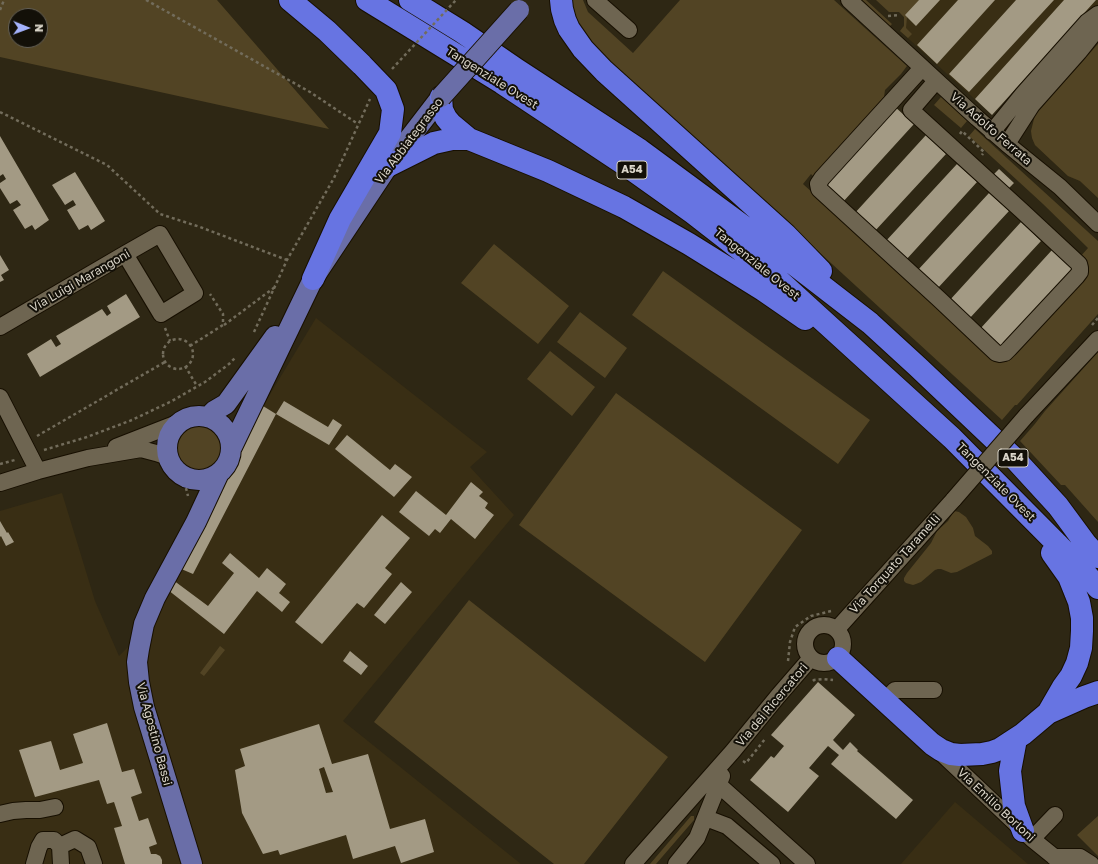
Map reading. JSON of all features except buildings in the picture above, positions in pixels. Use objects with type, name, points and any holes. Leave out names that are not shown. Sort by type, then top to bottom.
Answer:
[{"type":"highway","points":[[290,0],[327,31],[386,90],[393,109],[390,133],[340,219],[309,286]]},
{"type":"highway","name":"Tangenziale Ovest","points":[[367,0],[502,83],[627,166],[693,213],[774,276],[952,438],[1081,568],[1098,588]]},
{"type":"highway","name":"Tangenziale Ovest","points":[[410,0],[462,32],[640,150],[773,248],[870,323],[1014,458],[1058,506],[1086,544],[1098,557]]},
{"type":"highway","points":[[561,0],[565,20],[569,29],[583,49],[604,71],[786,235],[870,323]]},
{"type":"highway","points":[[441,97],[442,110],[446,118],[469,139],[548,171],[624,208],[689,244],[763,290],[876,368]]},
{"type":"highway","points":[[388,166],[434,143],[452,139],[469,139]]},
{"type":"highway","points":[[1058,506],[1098,536]]},
{"type":"highway","points":[[1024,511],[1069,577],[1079,602],[1082,618],[1081,648],[1077,663],[1071,676],[1048,713]]},
{"type":"highway","points":[[838,658],[932,744],[951,754],[970,756],[1000,749],[1016,739],[1048,713],[1098,692]]},
{"type":"highway","points":[[1016,739],[1010,771],[1014,806],[1027,835]]},
{"type":"main road","name":"Via Abbiategrasso","points":[[208,417],[214,411],[226,404],[309,286],[388,166],[441,97],[523,5]]},
{"type":"main road","name":"Via Abbiategrasso","points":[[232,447],[309,286]]},
{"type":"main road","points":[[189,417],[208,417],[217,421],[225,428],[230,437],[232,447],[231,458],[226,467],[218,475],[207,479],[192,480],[181,476],[173,468],[168,457],[167,444],[171,431],[180,422],[189,417]]},
{"type":"main road","name":"Via Agostino Bassi","points":[[192,864],[144,707],[137,662],[144,624],[155,598],[196,522],[218,475]]},
{"type":"main road","points":[[192,480],[199,498],[199,508],[196,522]]},
{"type":"street","points":[[595,0],[629,30]]},
{"type":"street","name":"Via Adolfo Ferrata","points":[[848,0],[992,132],[1060,187],[1098,224]]},
{"type":"street","points":[[992,132],[1023,94],[1087,22],[1098,14]]},
{"type":"street","points":[[1006,144],[1032,104],[1079,52],[1095,32],[1098,23]]},
{"type":"street","points":[[896,97],[1007,196],[1079,264],[1080,272],[1077,276],[1005,353],[996,353],[818,189],[818,184],[822,178],[922,68]]},
{"type":"street","points":[[911,110],[936,81]]},
{"type":"street","name":"Via Luigi Marangoni","points":[[0,327],[125,254],[160,234],[195,293],[160,314],[125,254]]},
{"type":"street","name":"Via Torquato Taramelli","points":[[837,629],[954,499],[1026,416],[1096,340]]},
{"type":"street","points":[[0,397],[38,471]]},
{"type":"street","points":[[88,458],[180,422]]},
{"type":"street","points":[[0,484],[38,471],[88,458],[141,450],[156,452],[168,457]]},
{"type":"street","points":[[820,625],[832,626],[841,634],[844,646],[842,653],[838,658],[833,662],[822,663],[816,662],[807,654],[805,648],[806,636],[814,627],[820,625]]},
{"type":"street","name":"Via dei Ricercatori","points":[[714,781],[733,751],[811,658]]},
{"type":"street","points":[[885,701],[895,690],[934,690]]},
{"type":"street","name":"Via Emilio Borloni","points":[[932,744],[1027,835],[1058,860]]},
{"type":"street","points":[[676,864],[697,838],[706,818],[714,781]]},
{"type":"street","points":[[633,864],[714,781]]},
{"type":"street","points":[[714,781],[807,864]]},
{"type":"street","points":[[0,814],[20,810],[40,810],[55,807]]},
{"type":"street","points":[[1027,835],[1054,815]]},
{"type":"street","points":[[706,818],[728,826],[772,864]]},
{"type":"street","points":[[60,846],[75,839],[88,847],[94,864]]},
{"type":"street","points":[[34,864],[39,847],[43,840],[54,840],[60,846],[61,864]]},
{"type":"street","points":[[1058,860],[1080,857],[1091,864]]},
{"type":"path","points":[[0,10],[4,0]]},
{"type":"path","points":[[146,0],[310,92],[358,124]]},
{"type":"path","points":[[392,69],[456,0]]},
{"type":"path","points":[[252,336],[287,260],[334,178],[373,93]]},
{"type":"path","points":[[0,112],[107,165],[160,214],[200,227],[287,260]]},
{"type":"path","points":[[224,325],[275,287]]},
{"type":"path","points":[[175,339],[181,340],[190,346],[192,357],[189,363],[185,366],[174,368],[165,362],[163,350],[170,341],[175,339]]},
{"type":"path","points":[[27,449],[87,437],[132,420],[172,402],[229,364],[239,354]]},
{"type":"path","points":[[0,464],[27,449],[165,362]]},
{"type":"path","points":[[185,366],[197,386]]},
{"type":"path","points":[[809,685],[814,680],[831,679],[838,681]]},
{"type":"path","points":[[746,763],[766,739]]},
{"type":"shaded area","points":[[0,0],[217,0],[329,129],[0,57]]},
{"type":"shaded area","points":[[569,0],[583,0],[588,12],[633,53],[680,0],[834,0],[907,66],[885,90],[884,97],[813,176],[811,174],[803,184],[991,356],[1003,361],[1008,360],[1080,282],[1080,257],[1088,248],[969,136],[975,129],[1098,241],[1098,314],[1002,420],[686,130],[598,54],[579,32]]},
{"type":"shaded area","points":[[860,0],[866,0],[892,24],[889,27]]},
{"type":"shaded area","points":[[876,0],[922,0],[907,17],[906,28],[912,34],[908,38],[900,31],[904,26],[904,17],[899,12],[889,12]]},
{"type":"shaded area","points":[[914,0],[1098,0],[1098,198],[1080,181],[1068,176],[1035,145],[1031,131],[1035,115],[1038,111],[1015,88],[991,114],[900,31],[904,25],[904,17],[901,14]]},
{"type":"shaded area","points":[[1098,44],[1098,198],[1080,181],[1068,176],[1035,145],[1031,131],[1035,115]]},
{"type":"shaded area","points":[[941,97],[967,121],[961,128],[934,105]]},
{"type":"shaded area","points":[[494,244],[569,306],[538,344],[461,283]]},
{"type":"shaded area","points":[[663,271],[870,420],[838,464],[632,315]]},
{"type":"shaded area","points":[[580,312],[627,348],[605,378],[557,342]]},
{"type":"shaded area","points":[[316,318],[487,452],[470,467],[514,515],[343,721],[521,864],[0,864],[0,511],[62,493],[95,601],[119,656],[132,643],[215,496],[263,406]]},
{"type":"shaded area","points":[[550,351],[595,387],[572,416],[527,379]]},
{"type":"shaded area","points":[[1098,352],[1098,522],[1065,485],[1061,485],[1020,441]]},
{"type":"shaded area","points":[[616,393],[802,530],[705,662],[519,525]]},
{"type":"shaded area","points":[[199,426],[211,430],[217,436],[221,448],[217,460],[211,466],[199,470],[187,466],[181,460],[177,448],[181,436],[187,430]]},
{"type":"shaded area","points":[[954,511],[959,512],[966,517],[973,528],[975,536],[988,546],[992,551],[992,554],[957,572],[951,573],[938,569],[921,582],[913,585],[906,583],[904,578],[907,573],[931,543],[937,531],[948,521]]},
{"type":"shaded area","points":[[469,600],[668,757],[584,864],[554,864],[374,722]]},
{"type":"shaded area","points":[[220,646],[225,650],[204,676],[200,673]]},
{"type":"shaded area","points":[[955,802],[1028,864],[901,864]]},
{"type":"shaded area","points":[[691,816],[694,816],[694,820],[656,864],[650,864]]},
{"type":"shaded area","points":[[1098,816],[1098,856],[1077,835]]}]
